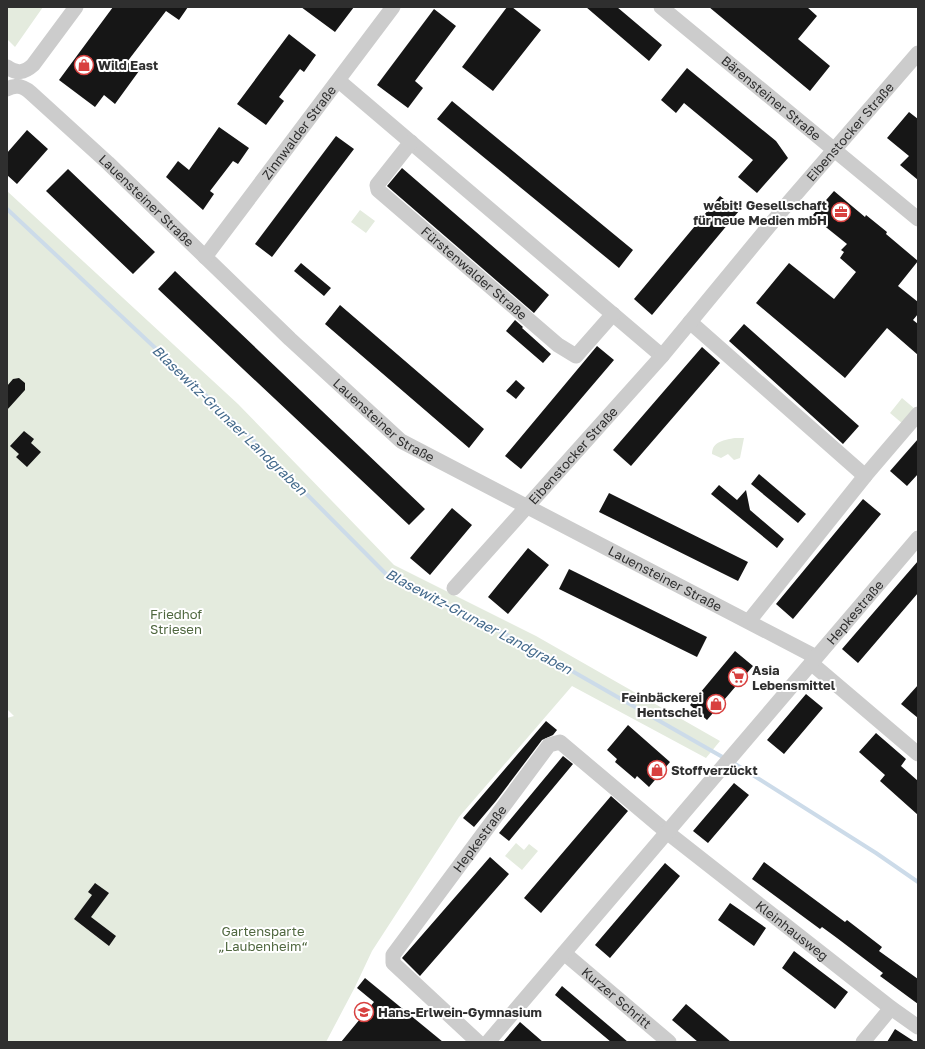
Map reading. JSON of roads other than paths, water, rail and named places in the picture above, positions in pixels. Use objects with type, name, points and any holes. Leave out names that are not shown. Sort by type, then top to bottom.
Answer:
[{"type":"street","points":[[14,79],[33,65],[76,7]]},
{"type":"street","name":"Zinnwalder Straße","points":[[205,257],[339,81],[393,7]]},
{"type":"street","name":"Bärensteiner Straße","points":[[661,7],[918,219]]},
{"type":"street","name":"Eibenstocker Straße","points":[[454,588],[662,356],[834,149],[918,53]]},
{"type":"street","name":"Lauensteiner Straße","points":[[14,79],[108,164],[290,339],[401,441],[749,621],[814,660],[918,754]]},
{"type":"street","points":[[339,81],[662,356]]},
{"type":"street","name":"Fürstenwalder Straße","points":[[411,142],[377,185],[378,190],[558,345],[576,356],[613,314]]},
{"type":"street","points":[[690,322],[865,476]]},
{"type":"street","points":[[749,621],[865,476],[918,414]]},
{"type":"street","name":"Hepkestraße","points":[[488,1042],[668,833],[918,538]]},
{"type":"street","name":"Hepkestraße","points":[[478,1042],[393,963],[393,955],[549,745],[560,742],[668,833]]},
{"type":"street","name":"Kleinhausweg","points":[[668,833],[891,1008],[918,1027]]},
{"type":"street","name":"Kurzer Schritt","points":[[564,953],[670,1042]]},
{"type":"street","points":[[863,1042],[891,1008]]},
{"type":"waterway","name":"Blasewitz‐Grunaer Landgraben","points":[[7,209],[247,434],[388,576],[523,643],[726,759]]},
{"type":"waterway","name":"Blasewitz‐Grunaer Landgraben","points":[[732,762],[876,853],[918,882]]},
{"type":"place","name":"Wild East","points":[[84,65]]},
{"type":"place","name":"webit! Gesellschaft für neue Medien mbH","points":[[841,212]]},
{"type":"place","name":"Asia Lebensmittel","points":[[738,677]]},
{"type":"place","name":"Feinbäckerei Hentschel","points":[[716,704]]},
{"type":"place","name":"Stoffverzückt","points":[[657,770]]},
{"type":"place","name":"Hans-Erlwein-Gymnasium","points":[[364,1012]]},
{"type":"park label","name":"Friedhof Striesen","points":[[176,622]]},
{"type":"park label","name":"Gartensparte „Laubenheim“","points":[[263,938]]}]
